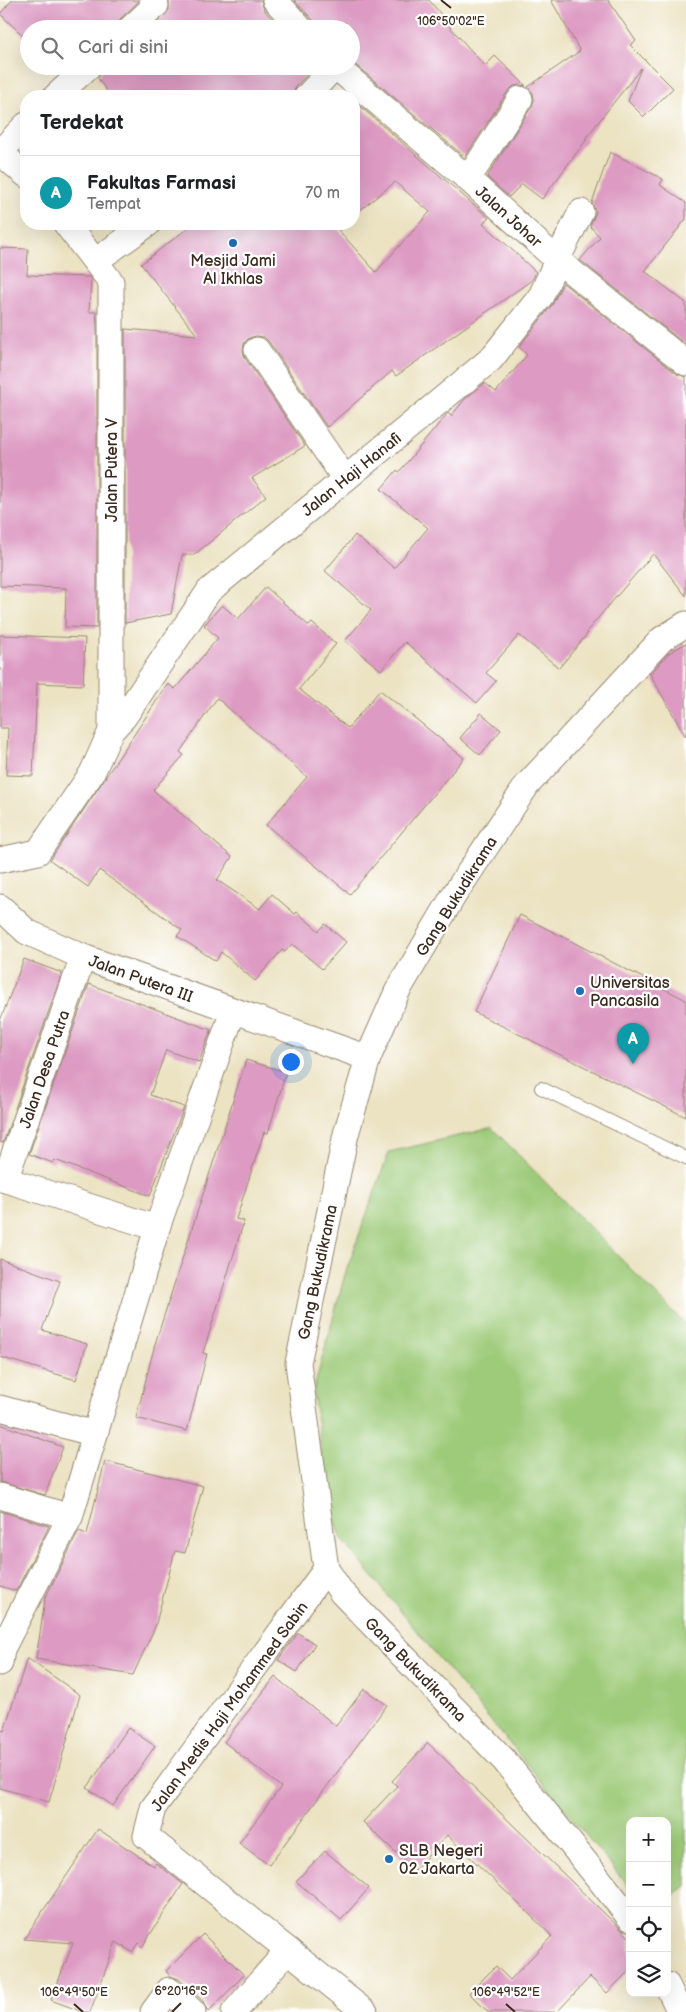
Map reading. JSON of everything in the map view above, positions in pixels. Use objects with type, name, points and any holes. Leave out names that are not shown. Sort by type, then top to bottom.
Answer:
[{"type":"street","points":[[140,20],[156,6],[152,0]]},
{"type":"street","points":[[275,0],[293,20]]},
{"type":"street","points":[[63,90],[79,75]]},
{"type":"street","points":[[313,90],[327,75]]},
{"type":"street","name":"Jalan Johar","points":[[346,75],[468,179],[557,260],[686,363]]},
{"type":"street","points":[[468,179],[520,99]]},
{"type":"street","points":[[20,131],[0,152],[20,170]]},
{"type":"street","name":"Jalan Haji Hanafi","points":[[111,731],[124,717],[209,591],[491,359],[541,296],[581,212]]},
{"type":"street","name":"Jalan Putera V","points":[[71,230],[111,282],[111,731]]},
{"type":"street","points":[[95,261],[139,230]]},
{"type":"street","points":[[257,350],[345,479]]},
{"type":"street","name":"Gang Bukudikrama","points":[[626,1913],[504,1760],[342,1593],[326,1569],[298,1363],[346,1134],[368,1058],[397,992],[454,895],[527,785],[662,639],[686,624]]},
{"type":"street","points":[[0,860],[38,852],[92,773],[111,731]]},
{"type":"street","name":"Jalan Putera III","points":[[0,906],[27,932],[83,957],[368,1058]]},
{"type":"street","name":"Jalan Desa Putra","points":[[83,957],[2,1179],[157,1228]]},
{"type":"street","points":[[1,1653],[70,1517],[157,1228],[233,1010]]},
{"type":"street","points":[[0,1408],[95,1434]]},
{"type":"street","points":[[0,1496],[70,1517]]},
{"type":"street","name":"Jalan Medis Haji Mohammed Sabin","points":[[326,1569],[153,1808],[146,1836],[365,2012]]},
{"type":"street","points":[[234,2012],[288,1950]]},
{"type":"street","points":[[153,2012],[169,1990],[193,2012]]},
{"type":"street","points":[[671,1993],[680,2012]]},
{"type":"lane","points":[[540,1088],[686,1158]]},
{"type":"green space","points":[[492,1128],[686,1325],[686,1886],[671,1897],[671,1817],[626,1817],[626,1883],[342,1539],[328,1501],[313,1392],[345,1274],[389,1152]]},
{"type":"building","points":[[12,0],[138,0],[120,20],[20,20],[20,33],[0,14]]},
{"type":"building","points":[[169,0],[261,0],[264,10],[273,20],[160,20],[169,10]]},
{"type":"building","points":[[294,0],[429,0],[449,26],[485,66],[495,56],[526,86],[514,86],[508,91],[465,157],[360,69],[360,20],[312,19]]},
{"type":"building","points":[[551,0],[608,0],[636,41],[630,45],[673,88],[644,117],[628,101],[641,68],[585,139],[587,139],[542,199],[522,184],[509,197],[487,177],[532,106],[534,100],[533,93],[528,87],[580,51]]},
{"type":"building","points":[[100,75],[306,75],[296,86],[295,90],[106,90],[98,78]]},
{"type":"building","points":[[360,106],[489,218],[483,223],[536,272],[532,280],[396,376],[392,371],[327,427],[269,342],[264,337],[256,336],[249,338],[244,343],[243,351],[245,358],[305,446],[252,478],[266,496],[194,555],[182,555],[171,614],[125,623],[125,329],[197,335],[141,264],[185,230],[338,230],[376,272],[430,212],[395,182],[360,210]]},
{"type":"building","points":[[610,152],[663,179],[660,185],[686,203],[686,219],[645,271],[686,303],[686,345],[580,260],[600,237],[590,226],[596,212],[592,203]]},
{"type":"building","points":[[0,248],[28,249],[27,275],[89,277],[91,280],[89,312],[96,312],[97,326],[97,628],[65,627],[66,588],[0,586]]},
{"type":"building","points":[[563,283],[677,374],[686,377],[686,596],[653,554],[586,632],[588,633],[559,668],[519,635],[486,673],[496,681],[477,703],[405,642],[381,670],[345,641],[371,610],[325,571],[355,535],[394,568],[428,528],[381,489],[397,470],[399,472],[448,413],[451,416],[465,399],[485,383],[496,392],[527,355],[519,347],[552,305]]},
{"type":"building","points":[[266,587],[309,626],[312,623],[336,644],[299,689],[348,728],[380,690],[464,758],[350,894],[266,825],[307,777],[217,698],[180,752],[184,755],[153,790],[232,857],[217,880],[260,909],[272,894],[319,931],[325,924],[346,942],[322,969],[292,944],[285,952],[282,950],[255,981],[221,952],[216,961],[177,936],[182,930],[99,870],[88,887],[50,860],[168,684],[175,689],[218,638],[204,625],[222,605],[238,619]]},
{"type":"building","points":[[0,635],[85,638],[83,685],[37,683],[33,776],[6,775],[8,728],[0,728]]},
{"type":"building","points":[[686,643],[686,737],[650,674],[669,653]]},
{"type":"building","points":[[481,713],[501,730],[480,755],[460,738]]},
{"type":"building","points":[[520,915],[686,1000],[686,1117],[474,1012]]},
{"type":"building","points":[[24,959],[62,973],[3,1143],[0,1142],[0,1021]]},
{"type":"building","points":[[89,984],[211,1030],[199,1062],[166,1050],[150,1095],[184,1107],[150,1196],[55,1160],[53,1163],[29,1154]]},
{"type":"building","points":[[246,1060],[286,1072],[268,1133],[264,1132],[236,1219],[244,1221],[203,1353],[207,1354],[187,1431],[136,1418],[155,1344]]},
{"type":"building","points":[[0,1259],[60,1281],[42,1330],[87,1344],[76,1380],[0,1357]]},
{"type":"building","points":[[0,1424],[63,1447],[45,1495],[0,1482]]},
{"type":"building","points":[[105,1461],[203,1486],[185,1553],[175,1551],[155,1627],[133,1675],[36,1659],[44,1600],[79,1531],[87,1534]]},
{"type":"building","points":[[0,1511],[49,1526],[16,1591],[0,1586]]},
{"type":"building","points":[[298,1633],[315,1644],[297,1672],[278,1660]]},
{"type":"building","points":[[27,1658],[80,1695],[49,1802],[0,1788],[0,1730],[4,1731]]},
{"type":"building","points":[[275,1677],[336,1726],[364,1689],[387,1705],[269,1865],[239,1843],[281,1787],[224,1742]]},
{"type":"building","points":[[128,1728],[155,1746],[113,1806],[87,1788]]},
{"type":"building","points":[[428,1743],[626,1934],[626,1974],[607,1993],[590,1977],[557,2012],[488,2012],[469,1993],[496,1966],[510,1980],[552,1936],[447,1835],[415,1870],[363,1822],[397,1786],[392,1781]]},
{"type":"building","points":[[98,1829],[154,1866],[156,1863],[183,1884],[142,1947],[138,1943],[132,1952],[116,1942],[90,2012],[83,2012],[51,2000],[73,1943],[24,1939]]},
{"type":"building","points":[[325,1851],[369,1888],[341,1920],[296,1881]]},
{"type":"building","points":[[203,1934],[244,1975],[208,2012],[203,2001],[179,1979],[170,1976],[166,1971]]},
{"type":"place","name":"Mesjid Jami Al Ikhlas","points":[[233,243]]},
{"type":"place","name":"Universitas Pancasila","points":[[580,991]]},
{"type":"place","name":"Fakultas Farmasi","points":[[633,1064]]},
{"type":"place","name":"SLB Negeri 02 Jakarta","points":[[389,1859]]}]
